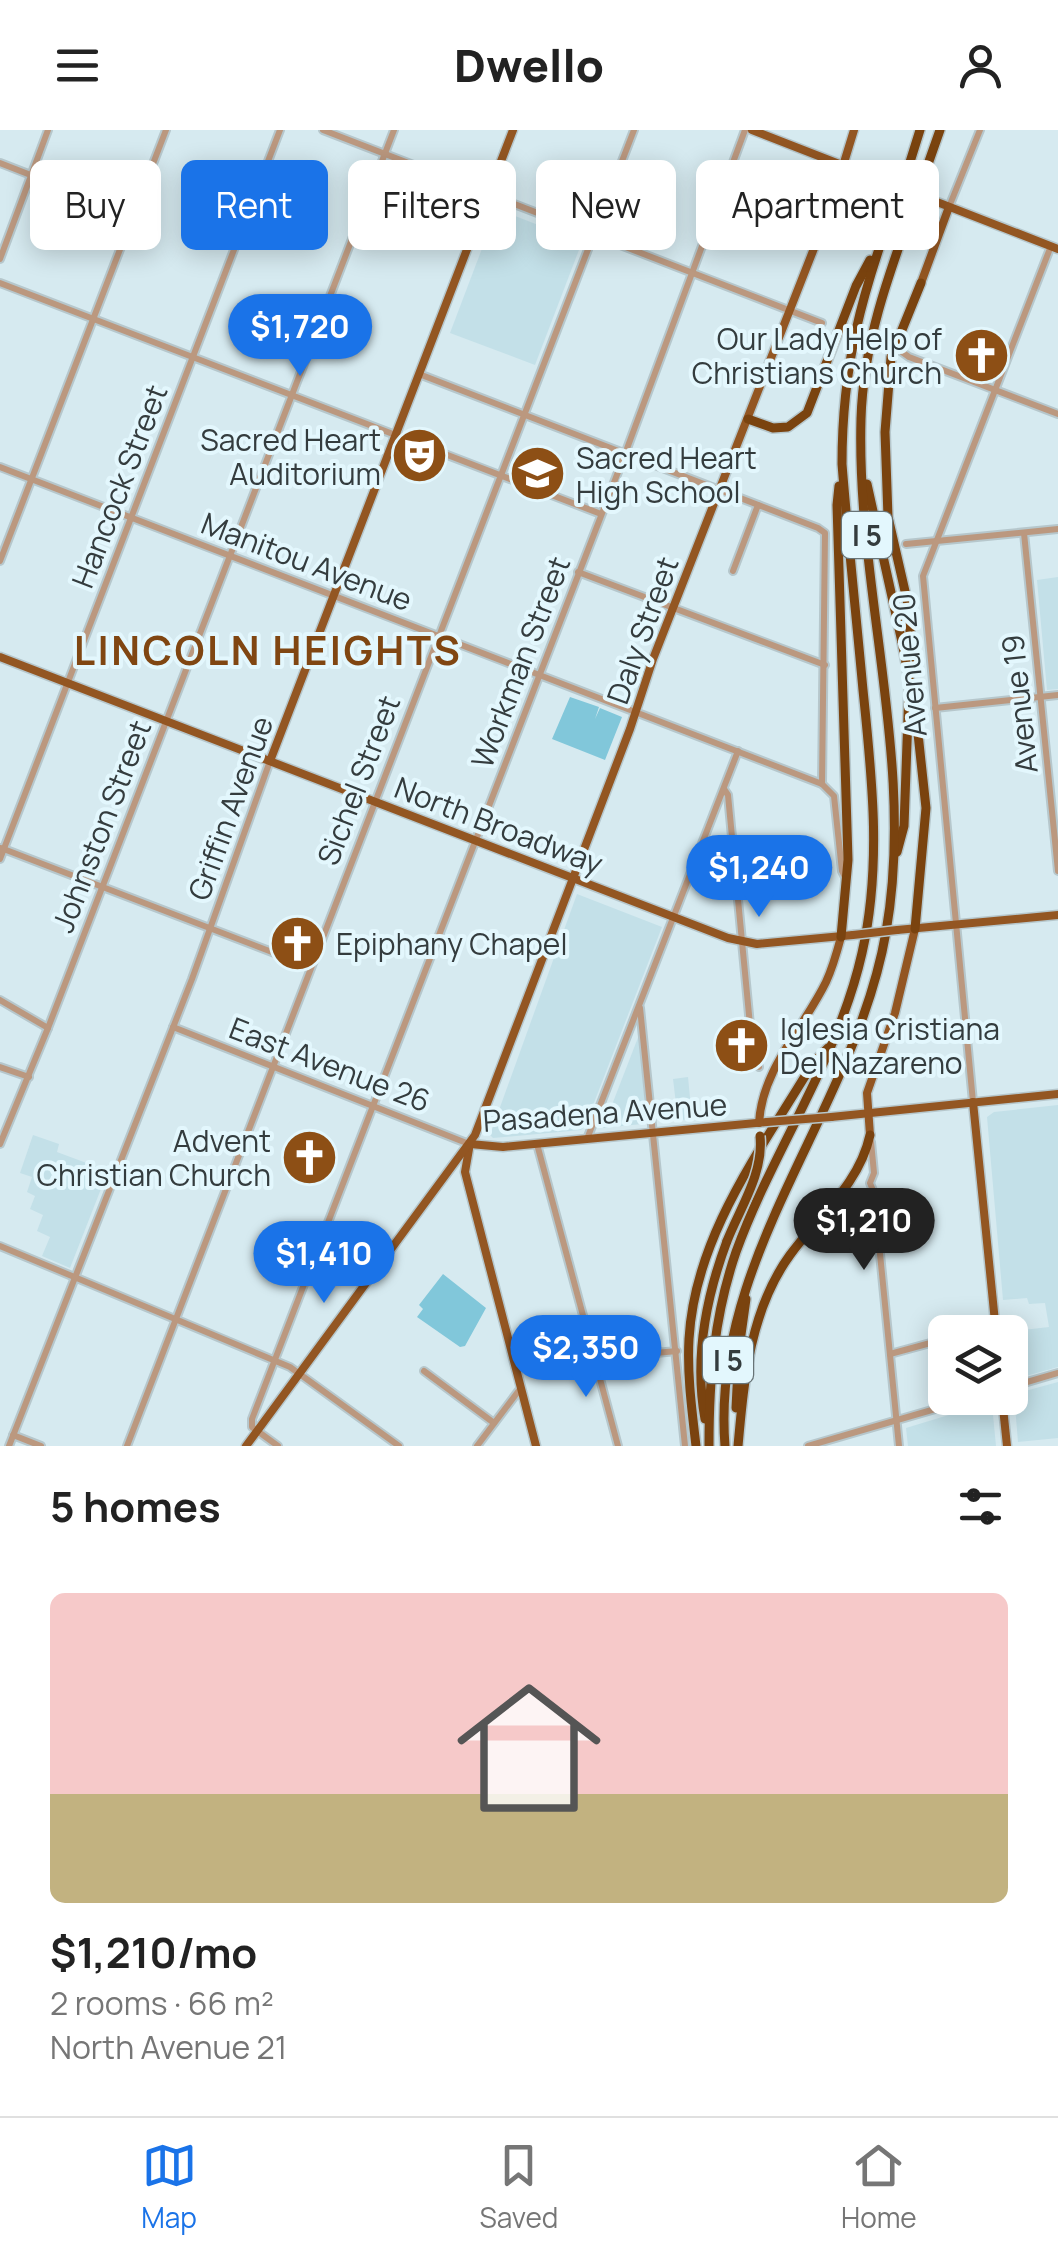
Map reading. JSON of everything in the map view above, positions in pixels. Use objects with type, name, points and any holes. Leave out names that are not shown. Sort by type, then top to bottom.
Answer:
[{"type":"highway","name":"I 5","points":[[911,160],[920,130]]},
{"type":"highway","name":"I 5","points":[[725,1446],[726,1380],[748,1277],[854,1044],[887,930],[893,869],[891,772],[862,465],[861,417],[879,304],[940,130]]},
{"type":"highway","points":[[748,419],[774,428],[788,427],[807,413],[856,286],[876,250]]},
{"type":"highway","name":"I 5","points":[[709,1446],[713,1348],[726,1285],[756,1205],[845,1014],[870,907],[875,826],[842,464],[847,369],[862,297],[878,250]]},
{"type":"highway","points":[[893,869],[904,826],[910,612],[888,517],[884,432],[891,357],[921,283]]},
{"type":"highway","points":[[841,936],[847,880],[837,505],[842,464]]},
{"type":"highway","points":[[862,465],[916,715],[926,808],[915,929]]},
{"type":"highway","points":[[696,1446],[688,1340],[709,1246],[728,1204],[804,1079],[833,1042]]},
{"type":"highway","points":[[709,1446],[700,1393],[710,1297],[727,1240],[756,1175],[763,1123]]},
{"type":"highway","points":[[738,1446],[742,1394],[762,1309],[788,1257],[859,1170],[870,1135]]},
{"type":"highway","points":[[738,1446],[736,1390],[748,1277]]},
{"type":"main road","name":"Griffin Avenue","points":[[502,160],[513,130]]},
{"type":"main road","points":[[749,130],[828,160]]},
{"type":"main road","name":"Daly Street","points":[[846,160],[854,130]]},
{"type":"main road","points":[[939,203],[1054,248]]},
{"type":"main road","points":[[921,283],[950,207]]},
{"type":"main road","name":"Griffin Avenue","points":[[270,761],[468,250]]},
{"type":"main road","name":"Daly Street","points":[[470,1144],[672,608],[812,250]]},
{"type":"main road","name":"North Broadway","points":[[0,658],[743,942],[853,936],[1058,915]]},
{"type":"main road","points":[[870,1135],[867,1113],[872,1076],[895,1014],[915,929]]},
{"type":"main road","points":[[763,1123],[760,1104],[770,1078],[826,983],[841,936]]},
{"type":"main road","name":"Pasadena Avenue","points":[[246,1446],[375,1267],[470,1144],[492,1148],[1058,1094]]},
{"type":"main road","points":[[973,1102],[995,1315]]},
{"type":"main road","points":[[470,1144],[465,1172],[536,1446]]},
{"type":"main road","points":[[1004,1415],[1007,1446]]},
{"type":"street","points":[[37,160],[48,130]]},
{"type":"street","points":[[154,160],[166,130]]},
{"type":"street","name":"Hancock Street","points":[[0,858],[280,130]]},
{"type":"street","points":[[323,130],[401,160]]},
{"type":"street","name":"Johnston Street","points":[[0,1144],[394,130]]},
{"type":"street","name":"Sichel Street","points":[[622,160],[634,130]]},
{"type":"street","name":"Workman Street","points":[[257,1431],[252,1427],[252,1419],[749,130]]},
{"type":"street","points":[[950,207],[980,130]]},
{"type":"street","points":[[0,163],[30,175]]},
{"type":"street","points":[[0,259],[30,178]]},
{"type":"street","name":"Avenue 20","points":[[973,1102],[923,576],[1054,248]]},
{"type":"street","points":[[0,561],[120,250]]},
{"type":"street","name":"Sichel Street","points":[[126,1446],[588,250]]},
{"type":"street","points":[[635,250],[822,322]]},
{"type":"street","points":[[0,283],[601,514]]},
{"type":"street","points":[[921,283],[902,339],[902,352],[1058,414]]},
{"type":"street","points":[[420,374],[825,533],[822,784],[834,796],[842,871],[847,880]]},
{"type":"street","name":"Manitou Avenue","points":[[0,467],[822,784]]},
{"type":"street","points":[[732,572],[758,505]]},
{"type":"street","points":[[906,544],[1055,529],[1058,516]]},
{"type":"street","name":"Avenue 19","points":[[1024,532],[1058,871]]},
{"type":"street","points":[[578,572],[824,665]]},
{"type":"street","points":[[935,708],[1058,695]]},
{"type":"street","points":[[587,1139],[738,751]]},
{"type":"street","name":"Griffin Avenue","points":[[9,1446],[173,1027],[270,761]]},
{"type":"street","points":[[724,789],[728,795],[752,1046],[759,1067]]},
{"type":"street","points":[[2,849],[310,966]]},
{"type":"street","points":[[0,1000],[48,1028]]},
{"type":"street","points":[[640,1008],[686,1446]]},
{"type":"street","name":"East Avenue 26","points":[[173,1027],[470,1144]]},
{"type":"street","points":[[0,1066],[28,1077]]},
{"type":"street","points":[[870,1135],[874,1173],[870,1183],[899,1446]]},
{"type":"street","points":[[537,1144],[618,1446]]},
{"type":"street","points":[[0,1246],[275,1360],[300,1373],[399,1446]]},
{"type":"street","points":[[890,1354],[928,1344]]},
{"type":"street","points":[[515,1366],[677,1351]]},
{"type":"street","points":[[424,1371],[494,1423]]},
{"type":"street","points":[[1028,1382],[1058,1373]]},
{"type":"street","points":[[477,1446],[520,1389]]},
{"type":"street","points":[[808,1446],[928,1411]]},
{"type":"street","points":[[257,1431],[278,1446]]},
{"type":"street","points":[[14,1436],[41,1446]]},
{"type":"shaded area","points":[[516,216],[536,224],[536,250],[579,250],[535,365],[450,333],[481,250],[516,250]]},
{"type":"shaded area","points":[[1058,577],[1058,689],[1047,690],[1037,580]]},
{"type":"shaded area","points":[[570,697],[599,707],[595,719],[600,708],[622,717],[605,760],[552,739]]},
{"type":"shaded area","points":[[577,894],[662,927],[585,1126],[581,1130],[493,1138],[490,1135]]},
{"type":"shaded area","points":[[639,1035],[646,1119],[642,1124],[603,1128]]},
{"type":"shaded area","points":[[688,1077],[692,1119],[678,1120],[673,1079]]},
{"type":"shaded area","points":[[1058,1105],[1058,1367],[1028,1375],[1028,1329],[1049,1327],[1045,1303],[1029,1304],[1027,1298],[1003,1300],[987,1117],[994,1112]]},
{"type":"shaded area","points":[[33,1135],[59,1144],[57,1152],[108,1171],[70,1268],[42,1256],[50,1237],[37,1231],[43,1215],[30,1209],[35,1196],[27,1192],[32,1177],[20,1173]]},
{"type":"shaded area","points":[[443,1274],[486,1308],[465,1346],[460,1347],[417,1317],[423,1309],[419,1305]]},
{"type":"shaded area","points":[[1058,1382],[1058,1438],[1018,1442],[1016,1415],[1028,1415],[1028,1390]]},
{"type":"shaded area","points":[[949,1415],[993,1415],[996,1446],[908,1446],[906,1428]]},
{"type":"place","name":"Our Lady Help of Christians Church","points":[[981,355]]},
{"type":"place","name":"Sacred Heart Auditorium","points":[[420,456]]},
{"type":"place","name":"Sacred Heart High School","points":[[537,474]]},
{"type":"place","name":"Epiphany Chapel","points":[[297,943]]},
{"type":"place","name":"Iglesia Cristiana Del Nazareno","points":[[741,1045]]},
{"type":"place","name":"Advent Christian Church","points":[[310,1157]]},
{"type":"district","name":"LINCOLN HEIGHTS","points":[[268,649]]}]
